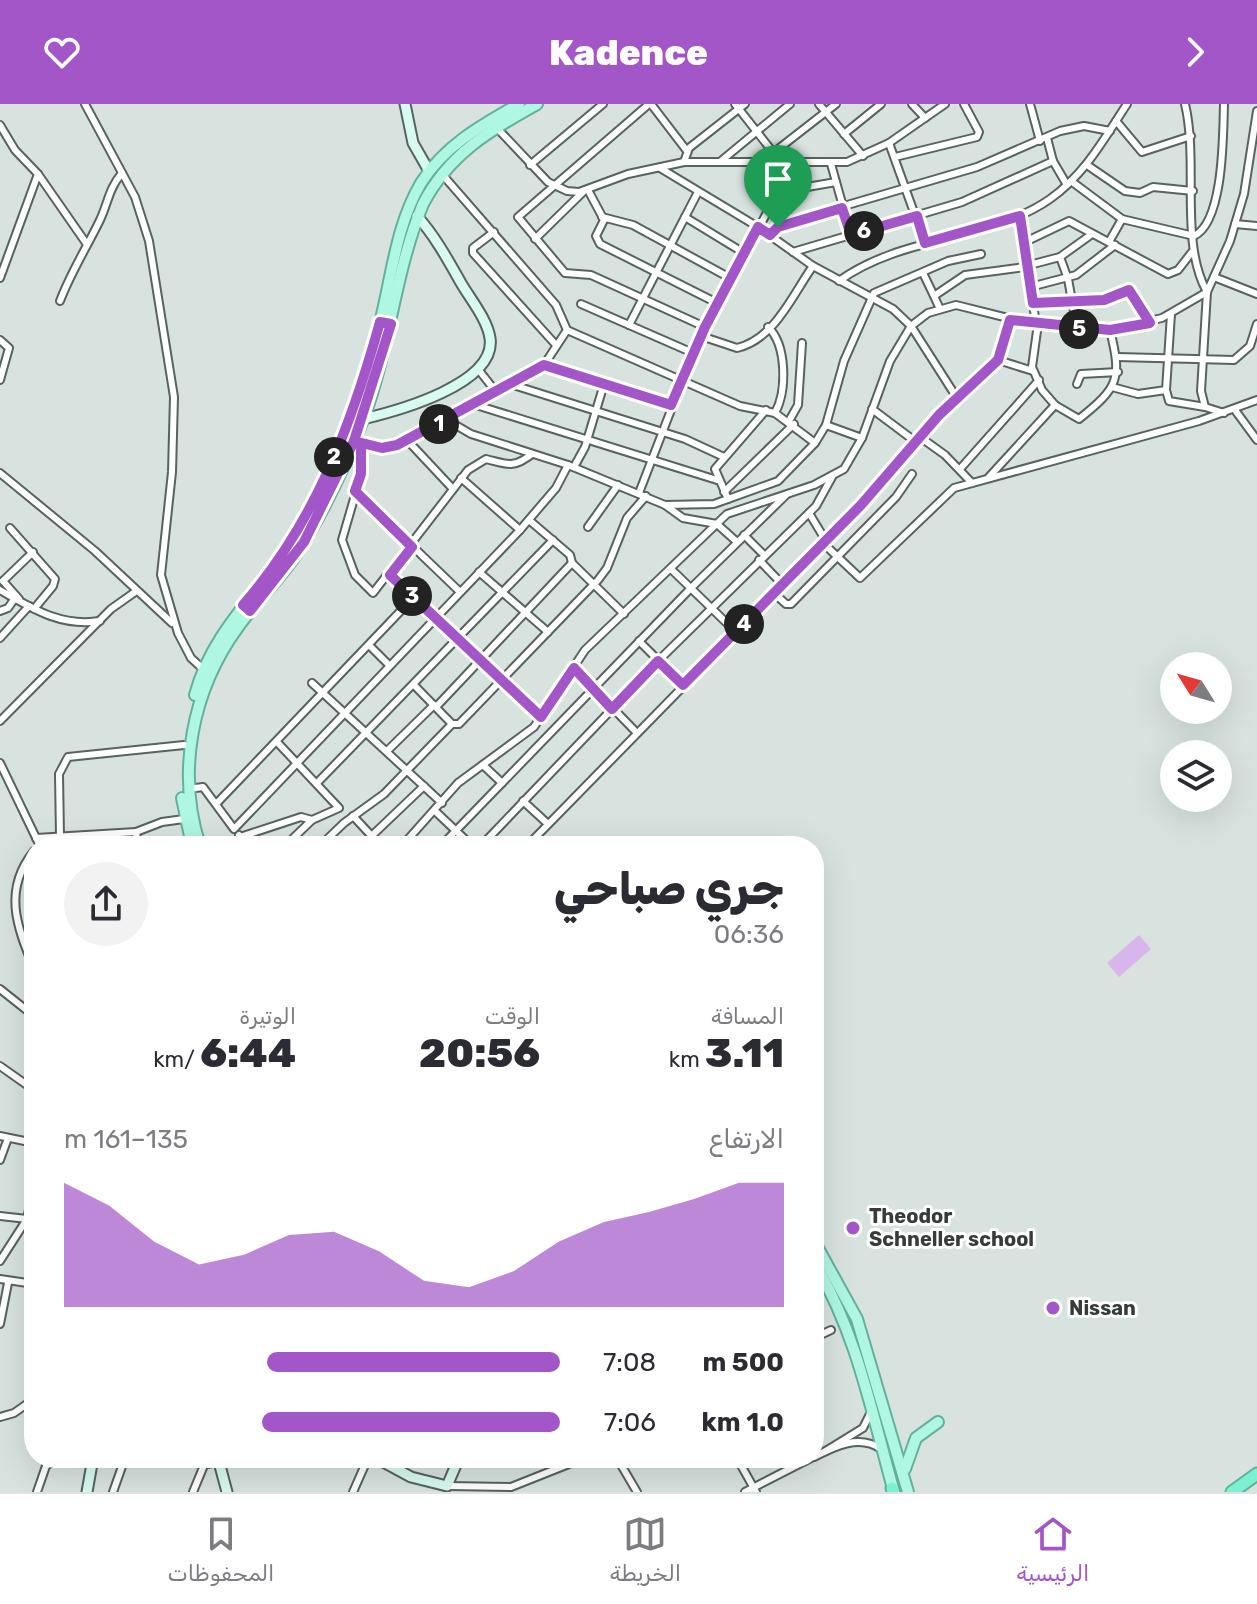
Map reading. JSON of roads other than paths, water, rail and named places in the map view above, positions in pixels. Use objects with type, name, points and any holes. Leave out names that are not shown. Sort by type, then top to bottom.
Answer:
[{"type":"highway","points":[[1232,1492],[1257,1474]]},
{"type":"main road","points":[[198,836],[188,789],[193,732],[207,678],[246,608],[304,542],[357,442],[386,323],[406,215],[435,172],[466,136],[519,104]]},
{"type":"main road","points":[[189,836],[184,819],[184,745],[203,669],[304,523],[351,419],[386,323],[417,216],[435,172],[495,127],[537,104]]},
{"type":"main road","points":[[824,1259],[857,1319],[906,1488]]},
{"type":"main road","points":[[824,1282],[846,1326],[893,1491]]},
{"type":"main road","points":[[906,1488],[906,1458],[913,1442],[938,1422]]},
{"type":"main road","points":[[878,1432],[891,1429]]},
{"type":"street","points":[[85,104],[135,197],[149,241],[171,368],[172,472],[161,570],[174,625],[188,654],[203,669]]},
{"type":"street","points":[[405,104],[413,143],[435,172],[494,232],[556,305],[567,330],[740,406],[775,413],[815,443]]},
{"type":"street","points":[[530,165],[603,104]]},
{"type":"street","points":[[687,151],[650,104],[518,215],[565,273],[591,275],[705,327]]},
{"type":"street","points":[[721,161],[790,104]]},
{"type":"street","points":[[819,104],[863,156]]},
{"type":"street","points":[[773,153],[836,104]]},
{"type":"street","points":[[844,134],[881,104]]},
{"type":"street","points":[[912,104],[925,118]]},
{"type":"street","points":[[495,127],[552,185],[567,191],[586,190],[628,174],[684,162],[831,164],[863,156],[889,143],[945,104]]},
{"type":"street","points":[[895,157],[977,137],[979,132],[964,104]]},
{"type":"street","points":[[1030,104],[1053,161],[1069,183],[1122,219],[1194,236]]},
{"type":"street","points":[[839,281],[866,264],[925,243],[1020,216],[1069,183],[1087,165],[1127,104]]},
{"type":"street","points":[[1185,104],[1191,136],[1192,252],[1197,273],[1207,292]]},
{"type":"street","points":[[1194,236],[1208,225],[1216,192],[1223,150],[1224,104]]},
{"type":"street","points":[[684,162],[687,151],[740,106],[780,162]]},
{"type":"street","points":[[1205,407],[1201,359],[1207,292],[1235,224],[1255,154],[1257,111]]},
{"type":"street","points":[[1116,121],[1142,152],[1191,136]]},
{"type":"street","points":[[0,125],[15,150],[38,174],[86,243]]},
{"type":"street","points":[[770,235],[786,223],[977,167],[1084,126],[1110,131]]},
{"type":"street","points":[[889,143],[925,243]]},
{"type":"street","points":[[793,252],[994,190],[1053,161]]},
{"type":"street","points":[[414,685],[452,724],[459,724],[607,568],[627,518],[642,495],[661,432],[693,353],[793,163]]},
{"type":"street","points":[[831,164],[851,235]]},
{"type":"street","points":[[1087,165],[1125,191],[1140,193],[1153,187],[1193,191]]},
{"type":"street","points":[[660,168],[758,227],[813,266],[871,297],[911,326],[927,356],[957,398]]},
{"type":"street","points":[[60,301],[102,216],[107,196],[122,173]]},
{"type":"street","points":[[0,278],[38,174]]},
{"type":"street","points":[[778,192],[836,182]]},
{"type":"street","points":[[586,190],[602,217],[603,223],[596,236],[600,244],[717,303]]},
{"type":"street","points":[[535,239],[586,190]]},
{"type":"street","points":[[629,325],[698,192]]},
{"type":"street","points":[[363,419],[426,401],[478,369],[489,351],[486,324],[433,236],[417,216]]},
{"type":"street","points":[[1020,216],[1036,325],[1034,372],[1042,390],[1055,405],[1079,419],[1112,387],[1118,372],[1110,330]]},
{"type":"street","points":[[602,217],[616,218],[671,244],[730,278]]},
{"type":"street","points":[[685,217],[744,253]]},
{"type":"street","points":[[1030,287],[1068,279],[1088,270],[1112,244],[1122,219]]},
{"type":"street","points":[[1025,242],[1069,221],[1171,274],[1192,252]]},
{"type":"street","points":[[1235,224],[1257,226]]},
{"type":"street","points":[[413,232],[433,236]]},
{"type":"street","points":[[494,232],[473,248],[473,253],[556,345]]},
{"type":"street","points":[[934,296],[965,275],[1026,267],[1060,257],[1092,234]]},
{"type":"street","points":[[665,505],[705,506],[726,495],[778,481],[815,443],[826,425],[844,361],[871,297],[885,286],[955,258],[981,254]]},
{"type":"street","points":[[1060,257],[1068,279],[1077,329]]},
{"type":"street","points":[[701,336],[737,348],[753,341],[788,306],[813,266]]},
{"type":"street","points":[[923,273],[939,307]]},
{"type":"street","points":[[1214,277],[1257,294]]},
{"type":"street","points":[[1033,303],[1104,300],[1130,290],[1150,323]]},
{"type":"street","points":[[411,836],[458,783],[534,727],[585,650],[717,524],[737,508],[787,494],[832,477],[844,469],[862,438],[890,361],[911,326],[939,307],[963,306],[1036,325],[1110,330],[1150,323],[1207,292]]},
{"type":"street","points":[[581,304],[693,353]]},
{"type":"street","points":[[1171,314],[1166,390],[1169,401],[1224,413]]},
{"type":"street","points":[[537,836],[825,543],[918,439],[998,360],[1010,320]]},
{"type":"street","points":[[1117,357],[1225,361],[1240,357],[1250,346],[1257,324]]},
{"type":"street","points":[[768,327],[778,337],[780,352],[783,394],[775,413]]},
{"type":"street","points":[[532,454],[512,466],[486,459],[461,478],[377,591],[371,593],[348,563],[342,540],[361,474],[357,442],[382,448],[408,441],[476,405],[544,365],[567,330]]},
{"type":"street","points":[[0,340],[9,348],[0,380]]},
{"type":"street","points":[[726,495],[792,423],[798,405],[802,343]]},
{"type":"street","points":[[998,360],[1034,372]]},
{"type":"street","points":[[544,365],[671,405]]},
{"type":"street","points":[[478,369],[496,392]]},
{"type":"street","points":[[1077,384],[1081,374],[1118,372]]},
{"type":"street","points":[[960,469],[1039,380]]},
{"type":"street","points":[[510,384],[661,432],[724,457]]},
{"type":"street","points":[[234,829],[520,530],[556,488],[587,440],[604,384]]},
{"type":"street","points":[[1112,387],[1138,394],[1166,390]]},
{"type":"street","points":[[809,513],[825,543],[860,578],[950,491],[1235,410],[1257,400]]},
{"type":"street","points":[[476,405],[717,480]]},
{"type":"street","points":[[986,480],[1055,405]]},
{"type":"street","points":[[872,409],[960,469],[972,483]]},
{"type":"street","points":[[726,495],[717,480],[715,469],[766,410]]},
{"type":"street","points":[[1235,410],[1257,440]]},
{"type":"street","points":[[447,420],[466,433],[571,466],[618,485],[665,505],[683,518],[717,524],[737,542]]},
{"type":"street","points":[[826,425],[862,438]]},
{"type":"street","points":[[408,441],[453,489]]},
{"type":"street","points":[[0,473],[95,551],[135,592],[174,625]]},
{"type":"street","points":[[775,594],[786,604],[791,604],[896,497],[912,474]]},
{"type":"street","points":[[490,836],[658,661],[809,513],[825,494],[832,477]]},
{"type":"street","points":[[461,478],[520,530]]},
{"type":"street","points":[[588,527],[618,485]]},
{"type":"street","points":[[355,491],[459,591]]},
{"type":"street","points":[[450,836],[691,588],[787,494]]},
{"type":"street","points":[[387,751],[435,706],[572,563],[572,557],[529,520]]},
{"type":"street","points":[[0,638],[29,606],[53,586],[55,579],[10,528]]},
{"type":"street","points":[[744,535],[783,585]]},
{"type":"street","points":[[317,783],[553,540]]},
{"type":"street","points":[[29,606],[1,579],[33,552]]},
{"type":"street","points":[[572,563],[624,614]]},
{"type":"street","points":[[671,569],[736,632]]},
{"type":"street","points":[[479,572],[548,632]]},
{"type":"street","points":[[390,575],[541,717]]},
{"type":"street","points":[[0,590],[71,623],[100,621]]},
{"type":"street","points":[[0,721],[100,621],[135,592]]},
{"type":"street","points":[[216,804],[414,597]]},
{"type":"street","points":[[0,611],[8,608],[15,598]]},
{"type":"street","points":[[639,641],[683,685]]},
{"type":"street","points":[[369,645],[389,665]]},
{"type":"street","points":[[574,668],[636,732]]},
{"type":"street","points":[[312,683],[442,803]]},
{"type":"street","points":[[331,836],[384,794],[452,724]]},
{"type":"street","points":[[534,727],[546,738]]},
{"type":"street","points":[[277,742],[339,808],[312,820],[295,836]]},
{"type":"street","points":[[60,836],[59,774],[68,757],[184,745]]},
{"type":"street","points":[[0,763],[35,836]]},
{"type":"street","points":[[483,765],[502,783]]},
{"type":"street","points":[[188,789],[200,785],[239,836]]},
{"type":"street","points":[[353,816],[371,836],[424,786]]},
{"type":"street","points":[[523,801],[548,824]]},
{"type":"street","points":[[435,811],[462,836]]},
{"type":"street","points":[[243,836],[301,817],[312,820]]},
{"type":"street","points":[[75,836],[136,832],[184,819]]},
{"type":"street","points":[[136,832],[137,836]]},
{"type":"street","points":[[24,865],[19,872],[14,898],[24,933]]},
{"type":"street","points":[[0,989],[24,1008]]},
{"type":"street","points":[[0,1066],[24,1083]]},
{"type":"street","points":[[0,1136],[24,1141]]},
{"type":"street","points":[[0,1160],[8,1138]]},
{"type":"street","points":[[0,1216],[17,1221],[24,1219]]},
{"type":"street","points":[[0,1261],[24,1227]]},
{"type":"street","points":[[0,1279],[24,1284]]},
{"type":"street","points":[[0,1324],[8,1283]]},
{"type":"street","points":[[824,1333],[831,1330]]},
{"type":"street","points":[[0,1417],[24,1406]]},
{"type":"street","points":[[824,1452],[863,1428],[871,1407]]},
{"type":"street","points":[[824,1452],[860,1441],[883,1451]]},
{"type":"street","points":[[37,1492],[45,1468]]},
{"type":"street","points":[[87,1492],[91,1468]]},
{"type":"street","points":[[113,1492],[121,1468]]},
{"type":"street","points":[[193,1492],[203,1468]]},
{"type":"street","points":[[221,1468],[227,1492]]},
{"type":"street","points":[[353,1492],[364,1468]]},
{"type":"street","points":[[398,1468],[424,1482],[512,1490],[562,1468]]},
{"type":"street","points":[[447,1486],[455,1468]]},
{"type":"street","points":[[623,1468],[637,1492]]},
{"type":"street","points":[[742,1468],[754,1490]]},
{"type":"street","points":[[745,1492],[793,1468]]},
{"type":"place","name":"Theodor Schneller school","points":[[853,1228]]},
{"type":"place","name":"Nissan","points":[[1053,1308]]}]
